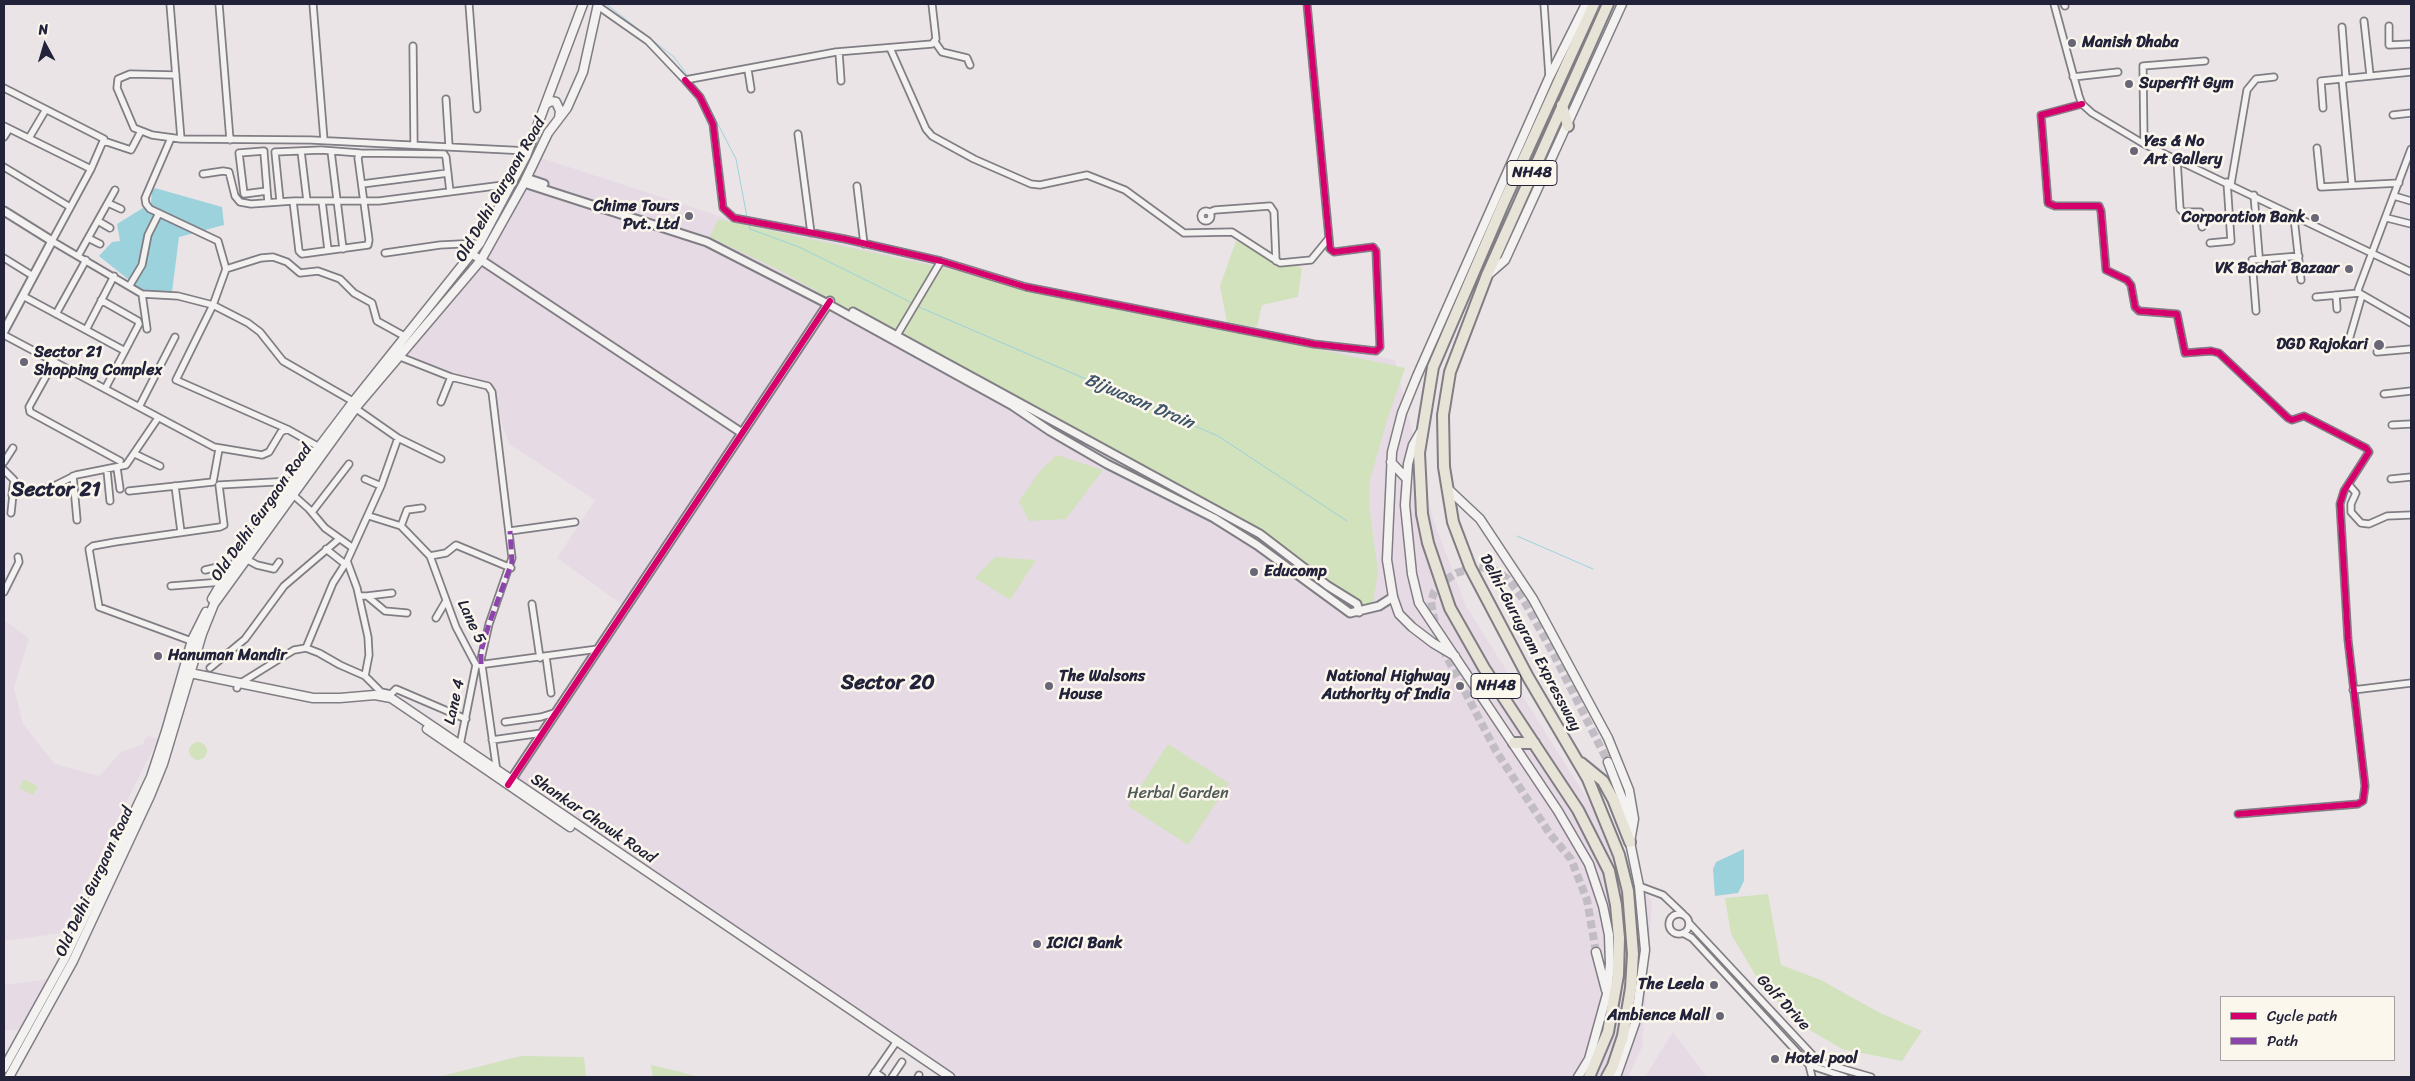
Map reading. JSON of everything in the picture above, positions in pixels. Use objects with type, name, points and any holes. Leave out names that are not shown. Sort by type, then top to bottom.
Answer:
[{"type":"highway","name":"NH48","points":[[1589,1077],[1608,1032],[1618,975],[1619,938],[1610,871],[1578,810],[1484,668],[1450,608],[1428,543],[1419,491],[1421,432],[1434,367],[1450,325],[1524,155],[1594,4]]},
{"type":"highway","name":"Delhi-Gurugram Expressway","points":[[1607,1077],[1613,1066],[1623,1036],[1631,988],[1633,954],[1628,891],[1619,855],[1588,779],[1502,630],[1470,567],[1453,522],[1444,466],[1443,415],[1450,372],[1487,275],[1608,4]]},
{"type":"highway","points":[[1562,105],[1568,126]]},
{"type":"highway","points":[[1514,743],[1534,743]]},
{"type":"highway","points":[[1578,762],[1603,781],[1613,799],[1630,842]]},
{"type":"main road","name":"Old Delhi Gurgaon Road","points":[[396,355],[406,336],[480,243],[528,152],[584,4]]},
{"type":"main road","points":[[1455,656],[1433,643],[1412,627],[1399,614],[1393,597],[1388,553],[1391,462],[1402,412],[1416,376],[1549,78],[1586,4]]},
{"type":"main road","points":[[1487,275],[1505,260],[1568,126],[1622,4]]},
{"type":"main road","name":"Old Delhi Gurgaon Road","points":[[289,492],[293,481],[319,446],[396,355],[481,260],[525,180],[548,133],[567,108],[582,72],[598,5]]},
{"type":"main road","points":[[546,104],[552,101],[556,102],[560,111],[559,119]]},
{"type":"main road","name":"Old Delhi Gurgaon Road","points":[[195,642],[214,604],[243,557],[289,492],[355,405]]},
{"type":"main road","points":[[1421,432],[1412,446],[1406,478],[1405,506],[1409,550],[1419,603],[1514,743],[1580,848],[1597,882],[1604,906],[1609,936],[1610,964],[1607,994],[1601,1023],[1589,1059],[1578,1077]]},
{"type":"main road","points":[[1391,462],[1406,478]]},
{"type":"main road","points":[[1447,488],[1480,519],[1500,546],[1533,599],[1608,738],[1633,807],[1634,818],[1630,842]]},
{"type":"main road","name":"Old Delhi Gurgaon Road","points":[[9,1077],[73,961],[154,778],[166,731],[195,642],[222,582],[243,557]]},
{"type":"main road","name":"Shankar Chowk Road","points":[[186,674],[313,703],[385,701],[950,1077]]},
{"type":"main road","name":"Shankar Chowk Road","points":[[238,686],[313,698],[383,695],[391,698],[460,745],[510,783]]},
{"type":"main road","points":[[1608,762],[1626,812],[1639,886],[1645,950],[1635,1022],[1616,1077]]},
{"type":"main road","name":"Old Delhi Gurgaon Road","points":[[4,1068],[65,958],[154,778]]},
{"type":"main road","points":[[1596,952],[1607,994]]},
{"type":"main road","name":"Shankar Chowk Road","points":[[896,1042],[944,1077]]},
{"type":"street","points":[[170,4],[180,139]]},
{"type":"street","points":[[219,4],[230,140]]},
{"type":"street","points":[[313,4],[324,140]]},
{"type":"street","points":[[469,4],[477,109]]},
{"type":"street","points":[[932,4],[935,42],[942,52],[967,58],[970,64]]},
{"type":"street","points":[[598,5],[648,42],[700,97],[713,124],[721,199],[726,213],[734,218],[942,261],[1026,287],[1306,342],[1376,351],[1380,347],[1375,248],[1332,251],[1329,238],[1307,4]]},
{"type":"street","points":[[1544,4],[1549,78]]},
{"type":"street","points":[[2054,4],[2082,104],[2092,113],[2144,144],[2254,195],[2294,218],[2411,272]]},
{"type":"street","points":[[2364,21],[2370,75]]},
{"type":"street","points":[[2389,26],[2390,45],[2411,44]]},
{"type":"street","points":[[2342,27],[2352,185]]},
{"type":"street","points":[[685,80],[839,52],[935,42]]},
{"type":"street","points":[[413,46],[414,144]]},
{"type":"street","points":[[890,48],[926,129],[935,138],[974,159],[1031,184],[1040,185],[1082,174],[1093,176],[1130,193],[1184,233],[1232,232],[1276,261],[1285,263],[1311,260],[1329,238]]},
{"type":"street","points":[[839,52],[841,81]]},
{"type":"street","points":[[2144,144],[2143,66],[2205,61]]},
{"type":"street","points":[[748,70],[751,89]]},
{"type":"street","points":[[2073,77],[2118,72]]},
{"type":"street","points":[[2322,108],[2321,81],[2411,72]]},
{"type":"street","points":[[176,75],[125,75],[116,81],[132,126],[141,131],[180,139],[324,140],[528,152]]},
{"type":"street","points":[[2210,243],[2232,241],[2229,183],[2248,86],[2256,78],[2274,77]]},
{"type":"street","points":[[4,88],[46,111],[102,137],[104,141],[131,150],[141,131]]},
{"type":"street","points":[[446,99],[449,146]]},
{"type":"street","points":[[2082,104],[2041,114],[2048,203],[2055,206],[2099,206],[2102,211],[2106,270],[2126,280],[2131,285],[2135,307],[2139,311],[2177,314],[2184,352],[2219,353],[2288,418],[2292,420],[2304,416],[2366,448],[2368,454],[2340,504],[2353,690],[2365,786],[2363,801],[2358,804],[2238,814]]},
{"type":"street","points":[[29,138],[46,111]]},
{"type":"street","points":[[2393,115],[2411,113]]},
{"type":"street","points":[[4,137],[6,127],[91,169]]},
{"type":"street","points":[[798,134],[811,233]]},
{"type":"street","points":[[171,138],[145,198],[147,207],[218,241],[226,269],[213,305],[176,380],[319,446]]},
{"type":"street","points":[[4,331],[91,169],[104,141]]},
{"type":"street","points":[[2317,148],[2321,186],[2399,183]]},
{"type":"street","points":[[331,150],[343,249]]},
{"type":"street","points":[[280,202],[275,152],[331,150],[360,153],[444,154],[450,192]]},
{"type":"street","points":[[2411,150],[2387,218],[2358,290],[2361,294],[2411,323]]},
{"type":"street","points":[[267,191],[244,194],[239,153],[264,151],[268,202]]},
{"type":"street","points":[[301,151],[308,201]]},
{"type":"street","points":[[293,201],[299,253],[365,246],[369,242],[358,158],[360,153]]},
{"type":"street","points":[[2177,160],[2180,209],[2183,212],[2200,212],[2202,227]]},
{"type":"street","points":[[4,167],[70,207]]},
{"type":"street","points":[[203,174],[226,171],[230,175],[233,191],[240,202],[251,204],[293,201],[364,201],[511,184]]},
{"type":"street","points":[[362,184],[448,173]]},
{"type":"street","points":[[525,180],[703,236],[829,302],[897,335],[1260,534],[1328,586],[1353,601],[1359,606],[1359,612]]},
{"type":"street","points":[[857,186],[864,244]]},
{"type":"street","points":[[78,256],[115,190]]},
{"type":"street","points":[[2254,195],[2259,255]]},
{"type":"street","points":[[2394,196],[2411,201]]},
{"type":"street","points":[[322,201],[328,250]]},
{"type":"street","points":[[108,203],[121,209]]},
{"type":"street","points":[[1210,212],[1213,210],[1270,206],[1274,212],[1276,261]]},
{"type":"street","points":[[4,211],[130,285],[142,294],[178,296],[213,305],[254,327],[283,361],[355,405],[398,438],[441,459]]},
{"type":"street","points":[[130,285],[142,265],[148,235],[159,213]]},
{"type":"street","points":[[2294,218],[2301,280]]},
{"type":"street","points":[[2387,218],[2411,224]]},
{"type":"street","points":[[98,221],[110,228]]},
{"type":"street","points":[[88,238],[100,244]]},
{"type":"street","points":[[385,253],[440,245],[480,243]]},
{"type":"street","points":[[472,254],[742,433]]},
{"type":"street","points":[[2256,310],[2252,260],[2298,256]]},
{"type":"street","points":[[226,269],[261,258],[273,257],[287,262],[300,273],[318,271],[340,279],[354,293],[372,303],[377,320],[406,336]]},
{"type":"street","points":[[4,258],[33,276]]},
{"type":"street","points":[[56,314],[86,260]]},
{"type":"street","points":[[897,335],[942,261]]},
{"type":"street","points":[[86,330],[114,276]]},
{"type":"street","points":[[142,294],[148,329]]},
{"type":"street","points":[[2316,297],[2361,294]]},
{"type":"street","points":[[2347,348],[2361,294]]},
{"type":"street","points":[[2336,295],[2337,309]]},
{"type":"street","points":[[22,296],[125,352]]},
{"type":"street","points":[[101,300],[139,322]]},
{"type":"street","points":[[510,783],[829,302]]},
{"type":"street","points":[[829,302],[1013,406],[1050,431],[1107,464],[1214,518],[1257,546],[1350,613],[1379,606],[1393,597]]},
{"type":"street","points":[[105,389],[139,322],[146,319]]},
{"type":"street","points":[[4,335],[219,449],[266,454],[270,452],[281,432],[287,430]]},
{"type":"street","points":[[139,407],[175,337]]},
{"type":"street","points":[[2378,352],[2411,349]]},
{"type":"street","points":[[396,355],[451,377],[488,386],[492,392],[510,531],[511,568],[456,545],[446,553],[430,556]]},
{"type":"street","points":[[54,362],[29,407],[30,412],[120,461]]},
{"type":"street","points":[[441,402],[451,377]]},
{"type":"street","points":[[2384,394],[2411,391]]},
{"type":"street","points":[[12,495],[52,487],[73,476],[117,468],[130,463],[158,418]]},
{"type":"street","points":[[2392,425],[2411,424]]},
{"type":"street","points":[[306,648],[333,583],[346,563],[369,516],[398,438]]},
{"type":"street","points":[[4,462],[13,448]]},
{"type":"street","points":[[130,491],[213,482],[219,449]]},
{"type":"street","points":[[135,454],[160,466]]},
{"type":"street","points":[[312,512],[349,464]]},
{"type":"street","points":[[117,468],[120,489]]},
{"type":"street","points":[[4,470],[14,480],[11,514]]},
{"type":"street","points":[[107,470],[110,501]]},
{"type":"street","points":[[73,476],[78,520]]},
{"type":"street","points":[[2391,479],[2411,477]]},
{"type":"street","points":[[365,479],[381,486]]},
{"type":"street","points":[[195,642],[99,607],[89,552],[93,546],[223,526],[220,485],[293,481]]},
{"type":"street","points":[[2349,485],[2356,493],[2351,504],[2351,512],[2361,522],[2370,524],[2387,516],[2411,515]]},
{"type":"street","points":[[175,486],[181,532]]},
{"type":"street","points":[[289,492],[312,512],[339,540],[353,548]]},
{"type":"street","points":[[401,526],[407,510],[422,508]]},
{"type":"street","name":"Lane 5","points":[[369,516],[401,526],[430,556],[446,601],[478,665],[497,772]]},
{"type":"street","points":[[510,531],[576,522]]},
{"type":"street","points":[[210,668],[246,639],[278,593],[326,549],[339,540]]},
{"type":"street","points":[[326,549],[346,563],[359,596],[370,647],[365,676]]},
{"type":"street","points":[[243,557],[257,565],[274,569],[279,562]]},
{"type":"street","points":[[4,592],[19,562],[18,558]]},
{"type":"street","points":[[205,570],[218,568],[226,570],[228,573]]},
{"type":"street","name":"Lane 4","points":[[460,745],[489,624],[511,568]]},
{"type":"street","points":[[171,586],[222,582]]},
{"type":"street","points":[[359,596],[392,593]]},
{"type":"street","points":[[367,596],[385,611],[407,613]]},
{"type":"street","points":[[436,618],[446,601]]},
{"type":"street","points":[[532,604],[550,693]]},
{"type":"street","points":[[238,686],[294,650],[306,648],[365,676],[381,692],[391,694],[396,689],[466,718]]},
{"type":"street","points":[[478,665],[598,649]]},
{"type":"street","points":[[2353,690],[2411,682]]},
{"type":"street","points":[[505,722],[541,717],[556,712]]},
{"type":"street","points":[[492,740],[543,733]]},
{"type":"street","points":[[1639,886],[1662,895],[1687,918],[1689,923],[1683,933],[1674,932],[1669,925],[1672,917],[1682,914]]},
{"type":"street","name":"Golf Drive","points":[[1689,923],[1819,1062]]},
{"type":"street","name":"Golf Drive","points":[[1683,933],[1692,938],[1809,1065],[1845,1077]]},
{"type":"street","points":[[882,1077],[873,1075],[896,1042]]},
{"type":"street","points":[[892,1077],[902,1062]]},
{"type":"street","points":[[1821,1077],[1819,1062],[1871,1077]]},
{"type":"street","points":[[1809,1065],[1812,1077]]},
{"type":"shaded area","points":[[532,155],[722,217],[927,263],[1395,360],[1433,519],[1466,606],[1652,902],[1642,1047],[1628,1077],[954,1077],[512,782],[631,611],[557,558],[595,500],[509,444],[490,388],[397,350],[482,243]]},
{"type":"shaded area","points":[[4,620],[29,638],[14,688],[23,724],[55,764],[99,776],[121,752],[142,745],[147,736],[158,739],[61,933],[4,941]]},
{"type":"shaded area","points":[[49,979],[24,1029],[4,1031],[4,985]]},
{"type":"shaded area","points":[[1673,1032],[1707,1077],[1645,1077]]},
{"type":"green space","points":[[718,219],[1405,368],[1387,420],[1370,480],[1369,505],[1378,572],[1373,602],[1361,610],[1246,528],[1163,487],[781,271],[710,237]]},
{"type":"green space","points":[[1236,241],[1302,268],[1298,297],[1262,305],[1257,327],[1227,323],[1220,286]]},
{"type":"green space","points":[[1057,455],[1103,470],[1066,519],[1029,521],[1019,501],[1040,471]]},
{"type":"green space","points":[[995,557],[1036,560],[1010,600],[975,578]]},
{"type":"green space","points":[[198,742],[204,745],[207,751],[204,757],[198,760],[192,757],[189,751],[192,745]]},
{"type":"green space","name":"Herbal Garden","points":[[1168,744],[1229,783],[1188,845],[1128,806]]},
{"type":"green space","points":[[24,779],[38,786],[33,795],[19,788]]},
{"type":"green space","points":[[1768,894],[1781,965],[1821,980],[1880,1013],[1922,1031],[1902,1061],[1842,1049],[1798,1023],[1759,981],[1731,934],[1725,898]]},
{"type":"green space","points":[[521,1056],[584,1057],[586,1077],[438,1077]]},
{"type":"green space","points":[[651,1065],[677,1071],[698,1077],[653,1077]]},
{"type":"water","points":[[155,188],[222,207],[224,225],[179,237],[172,292],[144,292],[99,256],[112,242],[120,241],[117,224],[151,203],[152,191]]},
{"type":"water","points":[[1744,849],[1744,881],[1738,893],[1715,896],[1713,869],[1716,862]]},
{"type":"waterway","name":"Bijwasan Drain","points":[[606,4],[674,57],[688,76]]},
{"type":"waterway","name":"Bijwasan Drain","points":[[692,82],[705,99],[736,159],[747,217]]},
{"type":"waterway","name":"Bijwasan Drain","points":[[749,225],[750,229],[799,247],[912,303]]},
{"type":"waterway","name":"Bijwasan Drain","points":[[919,307],[1218,436],[1347,521]]},
{"type":"waterway","name":"Bijwasan Drain","points":[[1517,536],[1593,569]]},
{"type":"tunnel","points":[[1596,952],[1587,900],[1571,859],[1550,834],[1496,751],[1438,640],[1431,602],[1434,592],[1442,583],[1456,573],[1478,567],[1493,569],[1508,579],[1523,599],[1553,653],[1608,762]]},
{"type":"marked path","points":[[481,664],[481,651],[489,624],[512,562],[510,531]]},
{"type":"cycle path","points":[[685,80],[700,97],[713,124],[723,208],[734,218],[845,239],[941,261],[1026,287],[1314,344],[1376,351],[1380,347],[1376,251],[1373,247],[1334,252],[1330,249],[1307,4]]},
{"type":"cycle path","points":[[2082,104],[2041,115],[2048,203],[2055,206],[2099,206],[2106,270],[2127,280],[2131,285],[2135,307],[2139,311],[2177,314],[2185,353],[2211,351],[2219,353],[2288,418],[2292,420],[2304,416],[2366,448],[2369,452],[2344,491],[2340,504],[2348,640],[2365,786],[2363,801],[2358,804],[2238,814]]},
{"type":"cycle path","points":[[508,785],[830,301]]},
{"type":"place","name":"Manish Dhaba","points":[[2072,43]]},
{"type":"place","name":"Superfit Gym","points":[[2129,84]]},
{"type":"place","name":"Yes & No Art Gallery","points":[[2134,151]]},
{"type":"place","name":"Chime Tours Pvt. Ltd","points":[[689,216]]},
{"type":"place","name":"Corporation Bank","points":[[2315,218]]},
{"type":"place","name":"VK Bachat Bazaar","points":[[2349,269]]},
{"type":"place","name":"DGD Rajokari","points":[[2379,345]]},
{"type":"place","name":"Sector 21 Shopping Complex","points":[[24,362]]},
{"type":"place","name":"Educomp","points":[[1254,572]]},
{"type":"place","name":"Hanuman Mandir","points":[[158,656]]},
{"type":"place","name":"The Walsons House","points":[[1049,686]]},
{"type":"place","name":"National Highway Authority of India","points":[[1460,686]]},
{"type":"place","name":"ICICI Bank","points":[[1037,944]]},
{"type":"place","name":"The Leela","points":[[1714,985]]},
{"type":"place","name":"Ambience Mall","points":[[1720,1016]]},
{"type":"place","name":"Hotel pool","points":[[1775,1059]]},
{"type":"district","name":"Sector 21","points":[[56,491]]},
{"type":"district","name":"Sector 20","points":[[888,684]]}]
